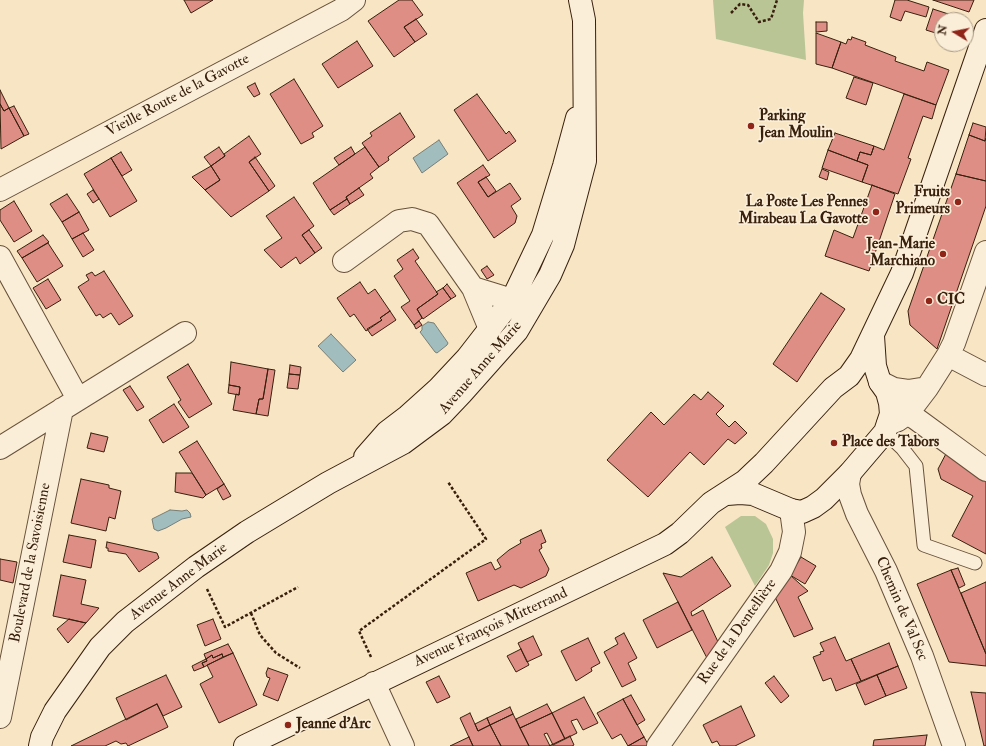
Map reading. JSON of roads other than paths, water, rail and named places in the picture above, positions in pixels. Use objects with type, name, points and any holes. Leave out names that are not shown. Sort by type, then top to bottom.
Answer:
[{"type":"street","name":"Vieille Route de la Gavotte","points":[[0,190],[341,10],[354,0]]},
{"type":"street","name":"Avenue Anne Marie","points":[[38,743],[55,711],[100,647],[125,622],[196,567],[247,532],[355,468],[403,443],[442,414],[516,331],[550,275],[563,244],[584,161],[584,20],[580,0]]},
{"type":"street","name":"Avenue François Mitterrand","points":[[245,746],[665,544],[680,533],[711,503],[745,481],[764,463],[832,388],[849,376],[861,359],[902,273],[986,30]]},
{"type":"street","name":"Avenue Anne Marie","points":[[355,468],[387,432],[408,416],[438,389],[467,358],[512,300],[543,236],[564,166],[584,89]]},
{"type":"street","points":[[344,261],[399,221],[412,219],[428,224],[473,288],[490,329]]},
{"type":"street","points":[[986,252],[954,343],[948,355],[927,388],[893,418],[986,470]]},
{"type":"street","points":[[0,257],[70,404]]},
{"type":"street","points":[[469,385],[483,357],[512,318],[512,300],[473,288]]},
{"type":"street","points":[[0,448],[185,333]]},
{"type":"street","name":"Avenue François Mitterrand","points":[[727,494],[752,494],[783,507],[802,512],[813,507],[824,499],[850,473],[893,418],[887,392],[880,382],[875,366],[873,335]]},
{"type":"street","points":[[948,355],[986,375]]},
{"type":"street","points":[[849,376],[863,374],[872,377],[894,389],[908,391],[927,388]]},
{"type":"street","name":"Boulevard de la Savoisienne","points":[[0,717],[70,404]]},
{"type":"street","points":[[764,463],[762,482],[767,493],[783,507]]},
{"type":"street","name":"Chemin de Val Sec","points":[[850,473],[848,484],[850,495],[857,514],[886,571],[913,634],[949,743]]},
{"type":"street","name":"Rue de la Dentellière","points":[[658,746],[781,571],[790,552],[794,532],[783,507]]},
{"type":"street","points":[[374,683],[404,746]]},
{"type":"lane","points":[[893,418],[902,448],[916,466],[924,545],[975,563]]},
{"type":"water","points":[[439,140],[448,154],[422,173],[413,158]]},
{"type":"water","points":[[428,322],[434,323],[448,343],[437,353],[420,332],[422,330],[422,326]]},
{"type":"water","points":[[331,334],[356,360],[343,372],[318,346]]},
{"type":"water","points":[[170,510],[187,510],[191,517],[182,519],[158,531],[154,529],[152,519]]},
{"type":"place","name":"Parking Jean Moulin","points":[[751,126]]},
{"type":"place","name":"Fruits Primeurs","points":[[958,202]]},
{"type":"place","name":"La Poste Les Pennes Mirabeau La Gavotte","points":[[876,212]]},
{"type":"place","name":"Jean-Marie Marchiano","points":[[943,254]]},
{"type":"place","name":"CIC","points":[[929,301]]},
{"type":"place","name":"Place des Tabors","points":[[834,443]]},
{"type":"place","name":"Jeanne d'Arc","points":[[288,725]]}]
